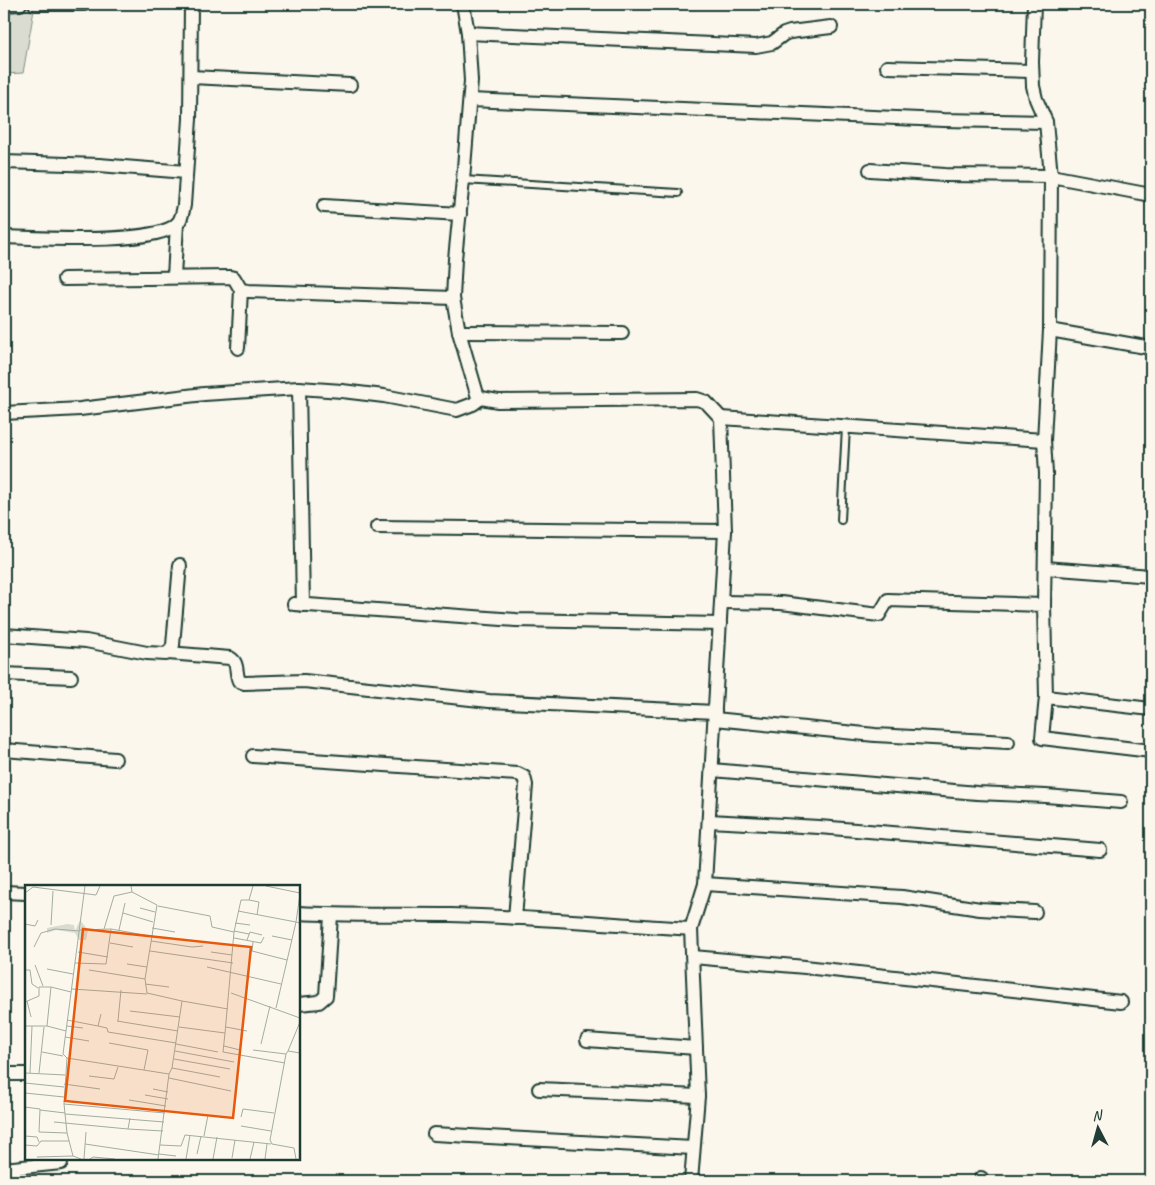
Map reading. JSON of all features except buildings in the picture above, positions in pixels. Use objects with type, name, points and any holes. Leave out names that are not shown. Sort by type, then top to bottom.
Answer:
[{"type":"street","points":[[4,5],[20,4]]},
{"type":"street","points":[[35,4],[84,4]]},
{"type":"street","points":[[4,237],[127,238],[158,233],[168,230],[177,224],[182,216],[186,172],[191,77],[191,4]]},
{"type":"street","points":[[463,4],[471,64],[470,100],[453,298],[459,332],[475,389],[481,398],[498,401],[697,399],[706,402],[721,418],[725,531],[722,602],[705,884],[691,929],[698,1096],[691,1181]]},
{"type":"street","points":[[1034,4],[1033,86],[1046,122],[1051,176],[1050,330],[1044,440],[1046,474],[1044,568],[1046,697],[1042,738],[1151,751]]},
{"type":"street","points":[[468,33],[756,46],[772,43],[790,32],[831,27]]},
{"type":"street","points":[[887,67],[1032,71]]},
{"type":"street","points":[[191,77],[350,85]]},
{"type":"street","points":[[470,100],[943,120],[1046,122]]},
{"type":"street","points":[[4,162],[186,172]]},
{"type":"street","points":[[870,170],[945,174],[1051,176],[1151,195]]},
{"type":"street","points":[[324,206],[460,214]]},
{"type":"street","points":[[174,277],[177,224]]},
{"type":"street","points":[[64,279],[234,278],[241,290],[238,348]]},
{"type":"street","points":[[241,290],[453,298]]},
{"type":"street","points":[[1050,330],[1151,348]]},
{"type":"street","points":[[459,332],[622,333]]},
{"type":"street","points":[[4,413],[80,409],[204,394],[299,388],[342,390],[457,410],[473,404],[481,398]]},
{"type":"street","points":[[299,388],[298,604],[516,620],[720,624]]},
{"type":"street","points":[[721,418],[1044,440]]},
{"type":"street","points":[[377,527],[725,531]]},
{"type":"street","points":[[168,653],[172,645],[180,565]]},
{"type":"street","points":[[1044,568],[1151,576]]},
{"type":"street","points":[[722,602],[781,603],[879,615],[888,600],[1044,605]]},
{"type":"street","points":[[4,635],[86,641],[147,653],[230,658],[234,660],[239,681],[244,683],[304,681],[489,701],[715,715],[875,735],[1008,742]]},
{"type":"street","points":[[4,674],[71,678]]},
{"type":"street","points":[[1046,697],[1151,709]]},
{"type":"street","points":[[4,750],[115,759]]},
{"type":"street","points":[[253,756],[518,774],[524,777],[526,785],[515,918]]},
{"type":"street","points":[[712,770],[977,793],[1121,802]]},
{"type":"street","points":[[708,820],[1100,850]]},
{"type":"street","points":[[705,884],[902,897],[980,909],[1036,912]]},
{"type":"street","points":[[4,892],[25,893]]},
{"type":"street","points":[[300,913],[331,915],[450,915],[691,929]]},
{"type":"street","points":[[300,1004],[319,1002],[326,996],[331,915]]},
{"type":"street","points":[[693,957],[805,967],[1121,1002]]},
{"type":"street","points":[[587,1040],[696,1048]]},
{"type":"street","points":[[4,1074],[25,1074]]},
{"type":"street","points":[[539,1089],[698,1096]]},
{"type":"street","points":[[434,1134],[693,1148]]},
{"type":"street","points":[[4,1169],[61,1163]]},
{"type":"lane","points":[[463,180],[678,193]]},
{"type":"lane","points":[[841,520],[846,426]]},
{"type":"shaded area","points":[[4,4],[35,4],[23,73],[4,74]]}]
